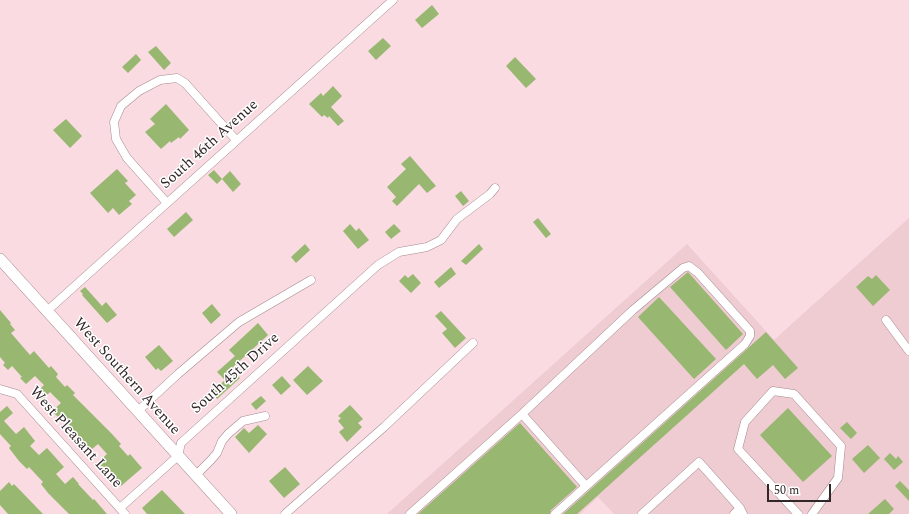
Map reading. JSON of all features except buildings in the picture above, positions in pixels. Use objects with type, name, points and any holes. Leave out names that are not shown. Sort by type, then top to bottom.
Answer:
[{"type":"main road","name":"West Southern Avenue","points":[[0,259],[231,514]]},
{"type":"street","name":"South 46th Avenue","points":[[47,311],[393,0]]},
{"type":"street","points":[[167,203],[127,158],[116,139],[114,122],[121,106],[139,90],[153,83],[160,80],[177,78],[185,83],[236,140]]},
{"type":"street","name":"South 45th Drive","points":[[123,511],[178,456],[181,443],[378,265],[399,252],[427,247],[441,240],[457,219],[495,188]]},
{"type":"street","points":[[410,514],[522,414],[634,310],[683,268],[689,266],[714,290],[750,331],[750,336],[745,344],[555,514]]},
{"type":"street","points":[[138,411],[178,374],[239,322],[311,280]]},
{"type":"street","points":[[886,320],[909,351]]},
{"type":"street","points":[[285,514],[384,427],[473,342]]},
{"type":"street","name":"West Pleasant Lane","points":[[0,389],[17,394],[123,511]]},
{"type":"street","points":[[798,514],[738,449],[745,422],[773,391],[794,394],[841,446],[838,478],[812,514]]},
{"type":"street","points":[[522,414],[586,486]]},
{"type":"street","points":[[196,475],[212,460],[222,441],[228,434],[243,421],[264,416]]},
{"type":"street","points":[[642,514],[699,462],[739,512]]},
{"type":"shaded area","points":[[909,218],[909,514],[614,514],[598,497],[580,514],[387,514],[687,244],[774,340]]}]
